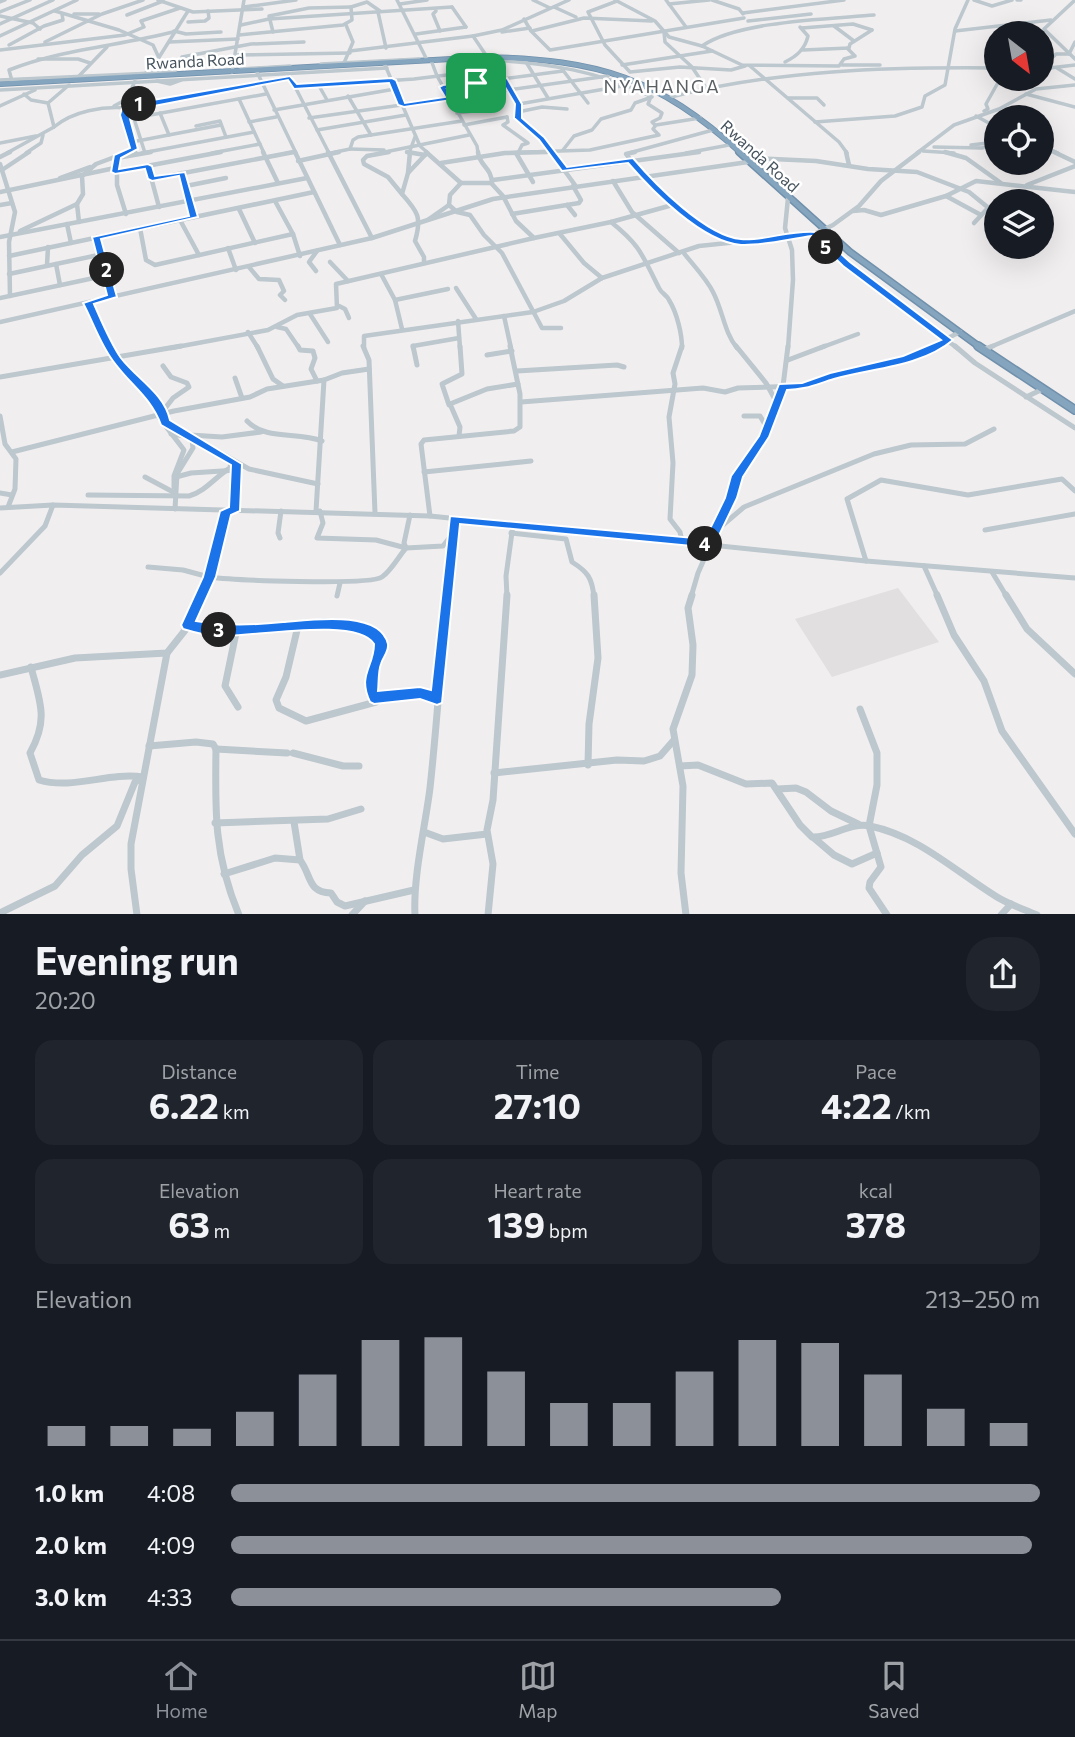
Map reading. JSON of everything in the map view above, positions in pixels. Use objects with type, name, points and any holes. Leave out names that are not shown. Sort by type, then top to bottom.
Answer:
[{"type":"highway","name":"Rwanda Road","points":[[0,82],[256,72],[343,63],[428,59],[551,61],[603,70],[671,97],[700,118],[800,209],[875,271],[1075,410]]},
{"type":"street","points":[[0,14],[30,0]]},
{"type":"street","points":[[0,24],[53,0]]},
{"type":"street","points":[[1,36],[76,0]]},
{"type":"street","points":[[43,44],[102,14],[143,0]]},
{"type":"street","points":[[232,71],[245,0]]},
{"type":"street","points":[[244,7],[296,0]]},
{"type":"street","points":[[397,0],[477,146],[478,157],[488,168],[492,182],[512,214],[534,239]]},
{"type":"street","points":[[400,4],[427,0]]},
{"type":"street","points":[[533,0],[572,18],[655,21]]},
{"type":"street","points":[[496,32],[569,0]]},
{"type":"street","points":[[667,2],[711,0],[745,18],[757,28]]},
{"type":"street","points":[[745,18],[778,5],[844,0]]},
{"type":"street","points":[[815,122],[840,117],[895,116],[919,108],[925,96],[945,85],[953,50],[954,31],[968,0]]},
{"type":"street","points":[[974,0],[997,9]]},
{"type":"street","points":[[992,5],[1017,0]]},
{"type":"street","points":[[1075,0],[1051,20],[1044,30],[1075,58]]},
{"type":"street","points":[[127,15],[160,1],[198,12],[262,9]]},
{"type":"street","points":[[849,165],[848,154],[842,146],[748,66],[702,46],[676,40],[664,32],[655,21],[616,1],[589,11],[596,34],[622,65],[634,74],[692,67],[733,70],[748,66],[778,64],[880,65]]},
{"type":"street","points":[[269,19],[269,16],[309,8],[351,8],[367,2],[380,12],[386,48]]},
{"type":"street","points":[[451,7],[453,2]]},
{"type":"street","points":[[667,2],[686,27]]},
{"type":"street","points":[[241,25],[269,19],[451,7]]},
{"type":"street","points":[[451,7],[504,79],[519,104],[517,113]]},
{"type":"street","points":[[1,49],[125,34],[142,28],[141,21],[180,8]]},
{"type":"street","points":[[351,8],[353,14]]},
{"type":"street","points":[[439,9],[433,14],[440,30]]},
{"type":"street","points":[[55,10],[119,30],[155,46],[159,58]]},
{"type":"street","points":[[0,90],[136,80],[145,76],[159,58],[188,10]]},
{"type":"street","points":[[188,22],[198,12]]},
{"type":"street","points":[[177,26],[206,20],[209,17],[208,12]]},
{"type":"street","points":[[61,13],[102,14]]},
{"type":"street","points":[[1,49],[63,20],[61,13]]},
{"type":"street","points":[[0,14],[30,23],[40,29]]},
{"type":"street","points":[[169,42],[317,30],[346,24],[353,14]]},
{"type":"street","points":[[548,50],[745,18],[811,14]]},
{"type":"street","points":[[702,46],[708,39],[757,28],[874,15]]},
{"type":"street","points":[[235,55],[350,52],[496,32],[531,30],[584,18]]},
{"type":"street","points":[[269,19],[273,32]]},
{"type":"street","points":[[524,19],[548,50],[551,61]]},
{"type":"street","points":[[954,31],[1051,20]]},
{"type":"street","points":[[0,82],[343,63],[350,52],[352,37],[346,24]]},
{"type":"street","points":[[778,64],[796,57],[803,50],[808,36],[802,28],[794,24]]},
{"type":"street","points":[[802,28],[854,24],[872,30],[847,48],[803,50]]},
{"type":"street","points":[[834,26],[854,41]]},
{"type":"street","points":[[416,34],[466,27]]},
{"type":"street","points":[[12,81],[9,70],[71,49],[107,47],[174,32],[221,32]]},
{"type":"street","points":[[664,32],[665,42],[692,67],[706,88]]},
{"type":"street","points":[[1,36],[25,38]]},
{"type":"street","points":[[174,72],[181,58],[266,42],[304,42]]},
{"type":"street","points":[[1069,54],[1075,43]]},
{"type":"street","points":[[79,76],[107,47]]},
{"type":"street","points":[[842,65],[844,59],[855,56],[847,48]]},
{"type":"street","points":[[622,65],[712,51]]},
{"type":"street","points":[[1054,56],[1069,54]]},
{"type":"street","points":[[281,66],[284,64],[281,58],[289,55]]},
{"type":"street","points":[[38,59],[54,61],[80,58],[90,63]]},
{"type":"street","points":[[488,59],[560,66],[608,76],[627,83],[651,98]]},
{"type":"street","points":[[526,62],[548,98]]},
{"type":"street","points":[[155,77],[288,72],[386,63],[415,137],[426,154]]},
{"type":"street","points":[[1056,67],[1075,65]]},
{"type":"street","points":[[560,66],[588,103]]},
{"type":"street","points":[[671,97],[706,88],[766,79],[913,67],[984,68]]},
{"type":"street","points":[[1056,67],[1075,79]]},
{"type":"street","points":[[294,87],[496,69]]},
{"type":"street","points":[[443,87],[563,71]]},
{"type":"street","points":[[145,76],[171,84],[207,72]]},
{"type":"street","points":[[256,72],[340,246]]},
{"type":"street","points":[[288,72],[322,144],[331,153],[372,238]]},
{"type":"street","points":[[309,118],[356,109],[608,76]]},
{"type":"street","points":[[0,157],[43,135],[67,116],[290,78]]},
{"type":"street","points":[[112,108],[127,99],[131,85],[136,80]]},
{"type":"street","points":[[519,104],[627,83]]},
{"type":"street","points":[[318,84],[327,100]]},
{"type":"street","points":[[24,94],[31,100],[48,103],[70,85]]},
{"type":"street","points":[[375,513],[369,356],[362,338],[402,328],[533,312],[564,301],[602,278],[712,243],[790,240],[814,233],[853,211],[881,181],[954,125],[999,109],[1038,88],[1075,85]]},
{"type":"street","points":[[622,86],[620,88],[624,91]]},
{"type":"street","points":[[0,102],[44,88]]},
{"type":"street","points":[[274,110],[395,89]]},
{"type":"street","points":[[441,163],[517,153],[590,150],[659,135],[653,129],[655,125],[652,122],[662,113],[648,103],[654,89]]},
{"type":"street","points":[[979,115],[988,109],[986,104],[993,91]]},
{"type":"street","points":[[134,118],[266,94]]},
{"type":"street","points":[[1026,94],[1075,107]]},
{"type":"street","points":[[181,96],[187,108]]},
{"type":"street","points":[[348,96],[370,135]]},
{"type":"street","points":[[563,150],[575,136],[592,130],[601,119],[622,114],[632,109],[635,103],[651,98]]},
{"type":"street","points":[[788,98],[817,98],[824,105]]},
{"type":"street","points":[[239,99],[278,183]]},
{"type":"street","points":[[48,103],[54,127]]},
{"type":"street","points":[[128,107],[145,153]]},
{"type":"street","points":[[128,107],[123,115],[135,152]]},
{"type":"street","points":[[350,149],[356,138],[370,135],[507,117],[545,107],[568,109]]},
{"type":"street","points":[[457,113],[482,110]]},
{"type":"street","points":[[160,113],[169,135]]},
{"type":"street","points":[[512,214],[581,201],[565,170],[517,113]]},
{"type":"street","points":[[317,130],[406,115]]},
{"type":"street","points":[[979,115],[984,118]]},
{"type":"street","points":[[248,122],[276,117]]},
{"type":"street","points":[[507,117],[508,122],[503,125],[528,144],[522,145],[517,153],[520,164],[533,181]]},
{"type":"street","points":[[655,125],[700,118]]},
{"type":"street","points":[[196,126],[220,121],[226,137]]},
{"type":"street","points":[[132,142],[221,125]]},
{"type":"street","points":[[713,130],[628,153],[630,160],[645,176],[676,204],[716,234],[742,242]]},
{"type":"street","points":[[0,192],[106,170],[135,152],[145,153],[254,132]]},
{"type":"street","points":[[0,143],[43,135]]},
{"type":"street","points":[[2,170],[41,143],[43,135]]},
{"type":"street","points":[[410,150],[470,135]]},
{"type":"street","points":[[402,194],[415,137]]},
{"type":"street","points":[[56,181],[93,166],[148,166],[260,144]]},
{"type":"street","points":[[449,205],[450,195],[461,183],[492,182],[729,145]]},
{"type":"street","points":[[927,150],[943,145],[984,147]]},
{"type":"street","points":[[298,161],[350,149],[410,150],[426,154],[441,163],[461,183]]},
{"type":"street","points":[[393,150],[370,154],[363,162],[388,177],[415,209],[420,224],[415,241],[424,257],[424,263]]},
{"type":"street","points":[[920,151],[942,150],[964,155],[1001,184]]},
{"type":"street","points":[[152,179],[294,152]]},
{"type":"street","points":[[1054,153],[1073,165],[1075,173]]},
{"type":"street","points":[[408,173],[426,154]]},
{"type":"street","points":[[754,158],[917,172],[970,194],[984,206]]},
{"type":"street","points":[[0,322],[300,256],[372,238],[503,197],[748,162]]},
{"type":"street","points":[[0,164],[15,214],[9,256],[10,296]]},
{"type":"street","points":[[116,164],[119,197],[125,214]]},
{"type":"street","points":[[1027,186],[1073,165]]},
{"type":"street","points":[[82,176],[93,166]]},
{"type":"street","points":[[148,166],[159,207]]},
{"type":"street","points":[[182,173],[194,217]]},
{"type":"street","points":[[11,235],[77,204],[83,194],[82,176]]},
{"type":"street","points":[[186,186],[226,178]]},
{"type":"street","points":[[0,237],[307,178]]},
{"type":"street","points":[[612,181],[617,194],[634,215],[681,252],[712,289],[723,314],[729,338],[769,387],[777,402]]},
{"type":"street","points":[[853,211],[866,210],[878,215],[946,196],[974,181],[1075,192]]},
{"type":"street","points":[[9,256],[314,192]]},
{"type":"street","points":[[946,196],[981,215]]},
{"type":"street","points":[[687,914],[681,873],[683,793],[674,740],[674,722],[689,686],[693,660],[689,600],[737,476],[760,443],[783,386],[788,360],[788,320],[793,273],[790,240],[785,228],[789,213],[788,198]]},
{"type":"street","points":[[275,201],[293,234],[300,256]]},
{"type":"street","points":[[0,205],[12,203]]},
{"type":"street","points":[[77,204],[79,222]]},
{"type":"street","points":[[339,306],[334,285],[424,263],[498,249],[676,204]]},
{"type":"street","points":[[449,205],[457,212],[470,215],[498,249],[543,329],[561,328]]},
{"type":"street","points":[[429,220],[429,217],[449,205]]},
{"type":"street","points":[[566,205],[575,215]]},
{"type":"street","points":[[239,209],[255,243]]},
{"type":"street","points":[[789,213],[800,209]]},
{"type":"street","points":[[974,223],[984,212]]},
{"type":"street","points":[[180,220],[199,255]]},
{"type":"street","points":[[611,222],[634,240],[649,263],[660,291],[668,299],[682,338],[682,352],[673,373],[669,422],[673,463],[670,519],[680,532],[682,542]]},
{"type":"street","points":[[26,232],[40,223]]},
{"type":"street","points":[[67,224],[71,243]]},
{"type":"street","points":[[140,228],[146,260],[152,264],[293,234]]},
{"type":"street","points":[[814,233],[847,264],[975,363],[1075,428]]},
{"type":"street","points":[[559,234],[578,253],[583,265],[602,278]]},
{"type":"street","points":[[97,237],[112,297]]},
{"type":"street","points":[[47,265],[48,247]]},
{"type":"street","points":[[228,248],[236,270]]},
{"type":"street","points":[[316,271],[309,262],[317,251]]},
{"type":"street","points":[[0,271],[56,264],[103,254]]},
{"type":"street","points":[[330,262],[348,281]]},
{"type":"street","points":[[56,264],[60,285]]},
{"type":"street","points":[[249,267],[259,279],[279,280],[284,290],[280,295],[285,300]]},
{"type":"street","points":[[381,274],[395,300],[402,328]]},
{"type":"street","points":[[0,298],[108,275]]},
{"type":"street","points":[[456,288],[476,319]]},
{"type":"street","points":[[395,300],[449,289]]},
{"type":"street","points":[[88,303],[115,357],[136,383],[150,392],[171,434],[180,442],[184,454],[173,475],[175,494]]},
{"type":"street","points":[[0,377],[208,342],[277,327],[297,315],[339,306],[345,309],[349,318]]},
{"type":"street","points":[[985,349],[1011,341],[1075,311]]},
{"type":"street","points":[[310,314],[323,327],[323,337],[328,342]]},
{"type":"street","points":[[430,516],[421,444],[424,440],[517,430],[520,427],[521,402],[517,371],[504,316]]},
{"type":"street","points":[[458,321],[461,375],[442,384],[449,405],[460,424],[459,436]]},
{"type":"street","points":[[277,327],[286,329],[300,350],[313,351],[315,358],[311,369],[320,380],[322,441],[318,511],[323,523],[317,538],[384,541],[399,543],[407,548],[443,545],[449,540],[453,530]]},
{"type":"street","points":[[248,332],[267,362],[273,379],[286,387]]},
{"type":"street","points":[[521,402],[703,388],[725,393],[739,387],[803,386],[830,376],[906,359],[960,332]]},
{"type":"street","points":[[788,360],[858,334]]},
{"type":"street","points":[[417,365],[413,346],[459,338]]},
{"type":"street","points":[[487,355],[512,351]]},
{"type":"street","points":[[517,371],[617,365],[624,367]]},
{"type":"street","points":[[161,414],[173,398],[189,387],[187,383],[171,377],[163,366]]},
{"type":"street","points":[[12,452],[161,414],[250,397],[267,389],[369,369]]},
{"type":"street","points":[[235,378],[242,398]]},
{"type":"street","points":[[449,405],[487,389],[518,384]]},
{"type":"street","points":[[1026,397],[1043,389]]},
{"type":"street","points":[[161,414],[165,422],[235,465],[318,484]]},
{"type":"street","points":[[0,416],[5,444],[16,459],[8,507]]},
{"type":"street","points":[[744,416],[760,416],[766,426]]},
{"type":"street","points":[[234,435],[248,423],[264,432]]},
{"type":"street","points":[[716,531],[744,507],[874,454],[911,445],[965,444],[994,429]]},
{"type":"street","points":[[171,434],[212,437],[264,432],[310,435],[322,441]]},
{"type":"street","points":[[175,509],[176,477],[193,444],[188,436]]},
{"type":"street","points":[[190,453],[212,437]]},
{"type":"street","points":[[424,471],[531,461]]},
{"type":"street","points":[[176,477],[205,471],[222,472],[235,465]]},
{"type":"street","points":[[88,495],[203,492],[222,472],[235,465]]},
{"type":"street","points":[[137,914],[131,844],[167,653],[188,625],[209,577],[230,511],[235,465]]},
{"type":"street","points":[[145,477],[175,494]]},
{"type":"street","points":[[866,561],[847,499],[877,481],[968,495],[1062,479],[1075,491]]},
{"type":"street","points":[[0,493],[12,495]]},
{"type":"street","points":[[0,573],[12,563],[24,545],[43,531],[53,505]]},
{"type":"street","points":[[0,508],[53,505],[430,516],[566,539],[572,562],[585,570],[592,579],[599,642],[589,724],[588,765]]},
{"type":"street","points":[[280,538],[278,533],[281,511]]},
{"type":"street","points":[[985,530],[1075,514]]},
{"type":"street","points":[[407,548],[404,543],[410,515]]},
{"type":"street","points":[[415,914],[414,890],[424,832],[448,608],[454,519]]},
{"type":"street","points":[[512,529],[1075,578]]},
{"type":"street","points":[[488,914],[493,864],[491,842],[487,834],[508,610],[506,576],[512,529]]},
{"type":"street","points":[[148,567],[183,570],[242,582],[289,579],[365,582],[383,577],[407,548]]},
{"type":"street","points":[[924,566],[954,635],[984,681],[1002,731],[1075,834]]},
{"type":"street","points":[[992,572],[1023,625],[1075,674]]},
{"type":"street","points":[[337,596],[340,583]]},
{"type":"street","points":[[188,625],[215,630],[312,623],[357,626],[377,636],[381,648],[374,661],[373,697],[382,699],[420,693],[437,698]]},
{"type":"street","points":[[298,626],[286,677],[276,700],[279,708],[304,721],[334,716],[357,705],[376,702]]},
{"type":"street","points":[[237,628],[225,686],[239,708]]},
{"type":"street","points":[[0,675],[75,658],[167,653]]},
{"type":"street","points":[[31,667],[43,712],[40,735],[30,753],[39,780],[51,784],[117,775],[143,777]]},
{"type":"street","points":[[860,709],[877,753],[877,786],[869,826],[881,867],[870,882],[869,888],[886,914]]},
{"type":"street","points":[[494,773],[652,759],[661,755],[674,740]]},
{"type":"street","points":[[149,746],[196,742],[213,744],[216,749],[215,823],[224,874],[239,914]]},
{"type":"street","points":[[216,749],[290,753],[359,766]]},
{"type":"street","points":[[680,766],[698,765],[751,785],[769,782],[778,789],[799,825],[834,855],[852,864],[877,853]]},
{"type":"street","points":[[0,913],[58,883],[82,855],[117,826],[135,782],[143,777]]},
{"type":"street","points":[[778,789],[796,788],[806,792],[831,811],[858,824],[911,840],[1011,904],[1035,914]]},
{"type":"street","points":[[215,823],[328,819],[361,809]]},
{"type":"street","points":[[294,822],[300,860],[316,892],[331,893],[337,902],[345,906],[414,890]]},
{"type":"street","points":[[814,838],[830,836],[858,824]]},
{"type":"street","points":[[424,832],[443,839],[487,834]]},
{"type":"street","points":[[224,874],[275,858],[300,860]]},
{"type":"street","points":[[353,914],[365,901]]},
{"type":"street","points":[[1002,914],[1011,904]]},
{"type":"shaded area","points":[[898,588],[939,642],[832,677],[795,619]]},
{"type":"district","name":"NYAHANGA","points":[[662,87]]},
{"type":"route","points":[[290,78],[294,87],[392,80],[402,105],[449,98],[443,87],[476,83],[504,79],[519,104],[518,118],[538,134],[565,170],[630,160],[649,182],[708,230],[723,238],[742,242],[814,233],[847,264],[948,340],[906,359],[830,376],[803,386],[783,386],[764,437],[737,476],[731,498],[709,545],[454,519],[450,547],[448,608],[437,698],[414,693],[374,698],[371,691],[374,665],[381,644],[377,636],[362,627],[312,623],[284,628],[215,630],[188,625],[209,577],[226,511],[234,511],[237,464],[165,422],[163,411],[153,401],[150,392],[139,387],[126,367],[115,357],[88,303],[112,297],[97,237],[194,217],[182,173],[152,179],[148,166],[115,172],[117,156],[134,149],[123,115],[130,106],[290,78]]}]
